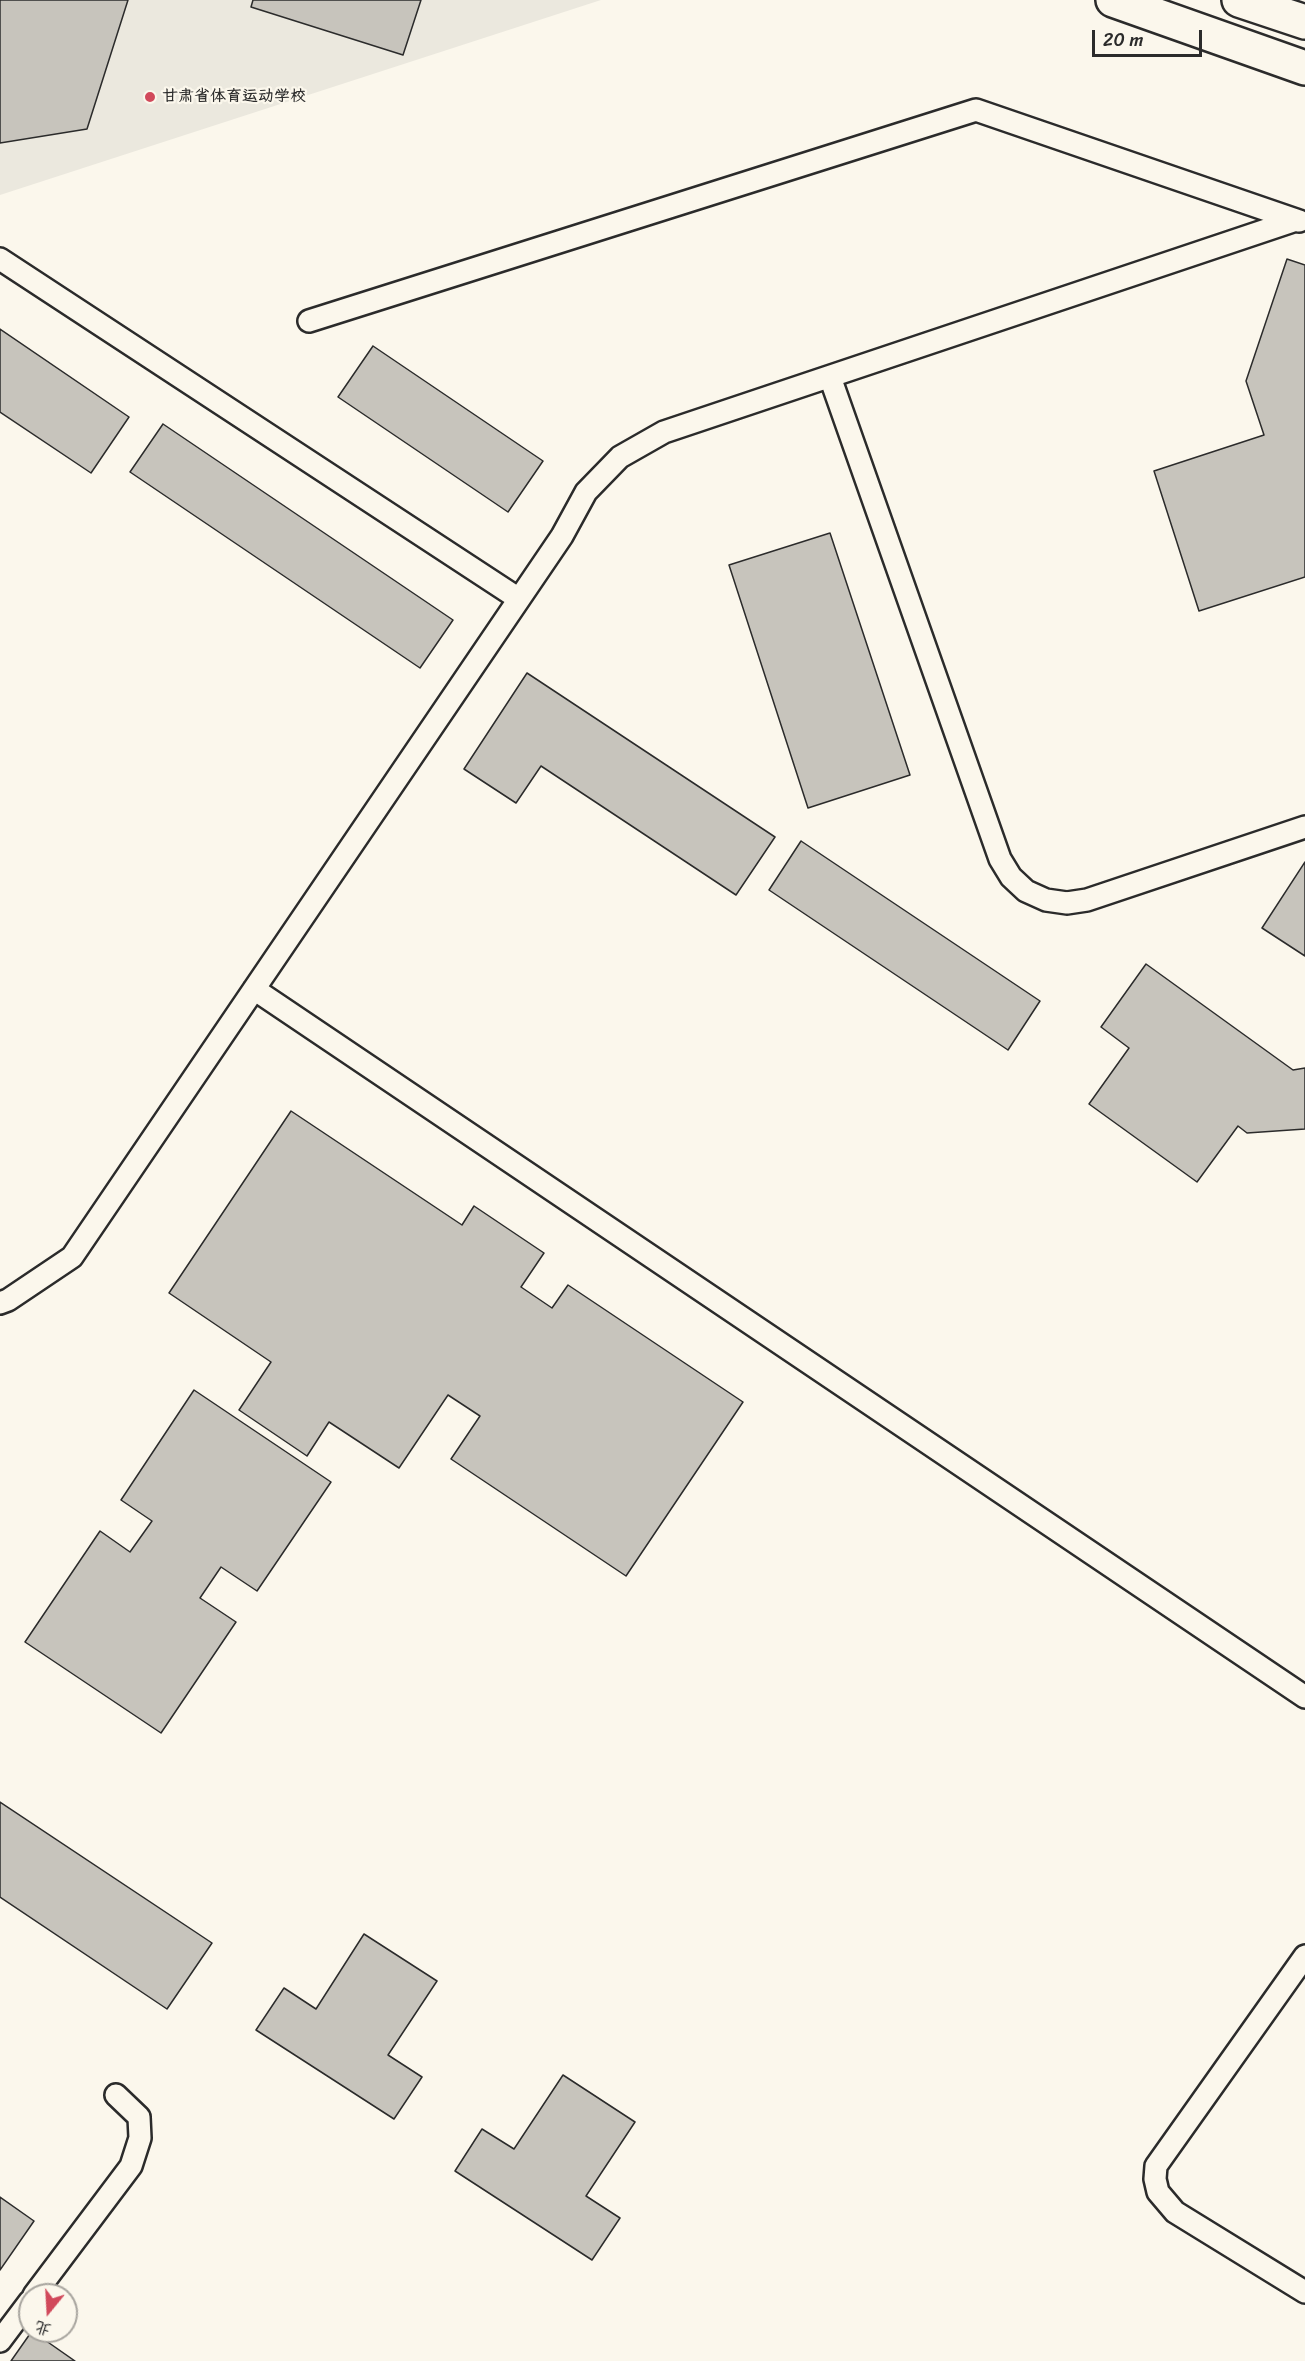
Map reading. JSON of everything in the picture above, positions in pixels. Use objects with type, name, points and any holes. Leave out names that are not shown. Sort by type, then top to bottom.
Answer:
[{"type":"main road","points":[[1113,0],[1305,68]]},
{"type":"main road","points":[[1239,0],[1305,22]]},
{"type":"lane","points":[[309,321],[976,110],[1300,222]]},
{"type":"lane","points":[[3,1305],[72,1257],[562,536],[586,492],[620,457],[664,432],[1300,222]]},
{"type":"lane","points":[[0,259],[519,598]]},
{"type":"lane","points":[[830,376],[1000,859],[1011,877],[1026,891],[1046,900],[1066,903],[1087,900],[1305,827]]},
{"type":"lane","points":[[254,989],[1305,1697]]},
{"type":"lane","points":[[1305,1956],[1156,2166],[1155,2179],[1158,2192],[1175,2212],[1305,2292]]},
{"type":"lane","points":[[43,2283],[131,2166],[140,2138],[139,2117],[116,2094]]},
{"type":"lane","points":[[0,2341],[18,2317]]},
{"type":"shaded area","name":"甘肃省体育运动学校","points":[[0,0],[601,0],[0,195]]},
{"type":"building","points":[[0,0],[128,0],[87,129],[0,143]]},
{"type":"building","points":[[253,0],[421,0],[403,55],[251,7]]},
{"type":"building","points":[[1287,259],[1305,265],[1305,577],[1199,611],[1154,471],[1264,435],[1246,381]]},
{"type":"building","points":[[0,329],[129,417],[91,473],[0,412]]},
{"type":"building","points":[[373,346],[543,461],[508,512],[338,397]]},
{"type":"building","points":[[163,424],[453,620],[420,668],[130,472]]},
{"type":"building","points":[[830,533],[910,775],[808,808],[729,565]]},
{"type":"building","points":[[527,673],[775,837],[736,895],[541,766],[516,803],[464,769]]},
{"type":"building","points":[[801,841],[1040,1001],[1008,1050],[769,890]]},
{"type":"building","points":[[1305,862],[1305,956],[1262,928]]},
{"type":"building","points":[[1146,964],[1293,1070],[1305,1068],[1305,1129],[1247,1133],[1238,1126],[1197,1182],[1089,1104],[1129,1048],[1101,1027]]},
{"type":"building","points":[[291,1111],[462,1225],[474,1206],[544,1253],[521,1287],[552,1308],[568,1285],[743,1402],[626,1576],[451,1459],[480,1416],[448,1395],[399,1468],[329,1422],[307,1456],[239,1410],[271,1362],[169,1293]]},
{"type":"building","points":[[194,1390],[331,1482],[257,1591],[221,1567],[200,1598],[236,1622],[161,1733],[25,1642],[100,1531],[130,1552],[152,1521],[121,1500]]},
{"type":"building","points":[[0,1802],[212,1943],[167,2009],[0,1897]]},
{"type":"building","points":[[364,1934],[437,1981],[388,2055],[422,2077],[394,2119],[256,2030],[284,1988],[316,2009]]},
{"type":"building","points":[[563,2075],[635,2122],[586,2196],[620,2218],[592,2260],[455,2171],[482,2129],[514,2149]]},
{"type":"building","points":[[0,2197],[34,2221],[0,2270]]},
{"type":"building","points":[[24,2343],[49,2343],[75,2361],[11,2361]]},
{"type":"place","name":"甘肃省体育运动学校","points":[[150,97]]}]
